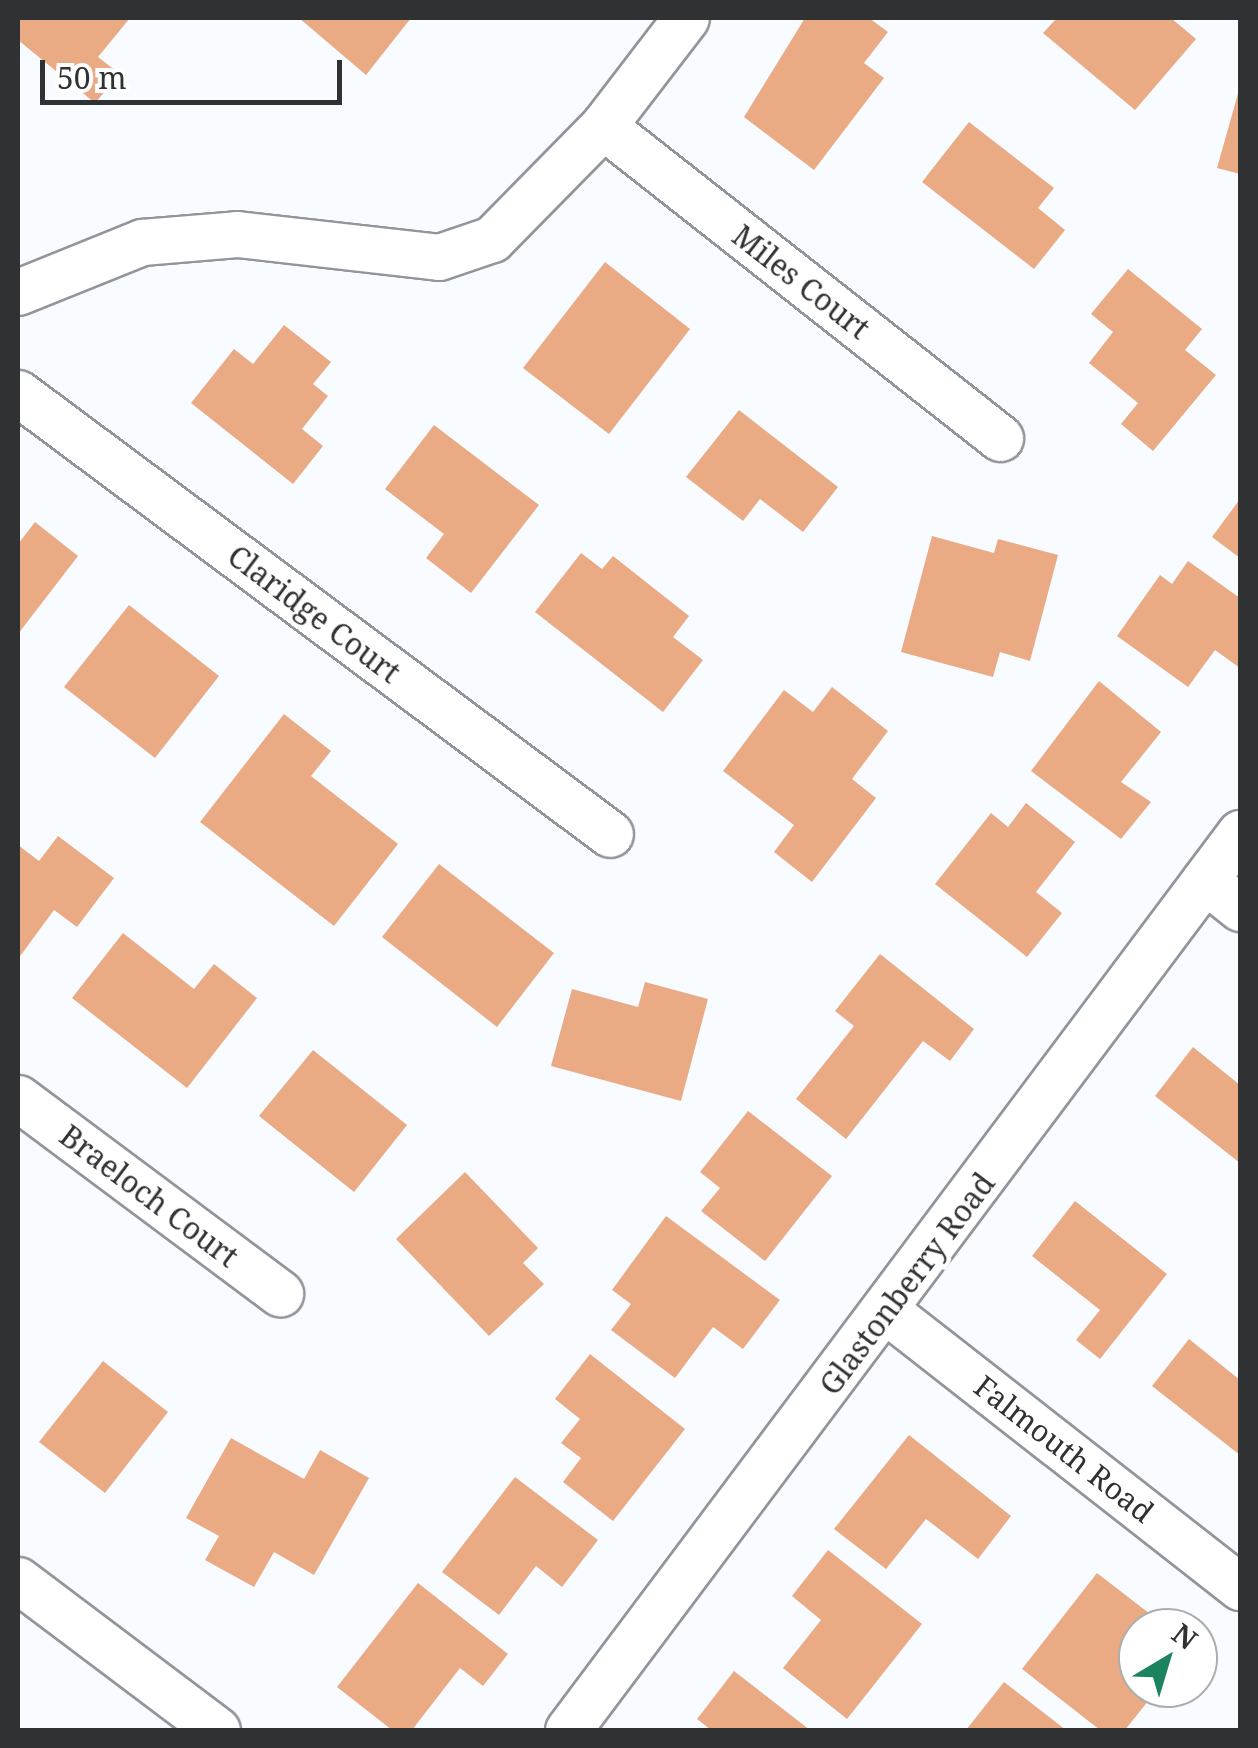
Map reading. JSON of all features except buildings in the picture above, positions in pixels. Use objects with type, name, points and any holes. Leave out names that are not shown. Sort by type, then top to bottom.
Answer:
[{"type":"street","points":[[18,292],[142,242],[218,236],[439,258],[492,239],[603,126],[686,18]]},
{"type":"street","name":"Miles Court","points":[[603,126],[1000,438]]},
{"type":"street","name":"Claridge Court","points":[[18,393],[610,834]]},
{"type":"street","name":"Glastonberry Road","points":[[568,1730],[888,1312],[1240,833]]},
{"type":"street","points":[[1205,880],[1240,908]]},
{"type":"street","name":"Braeloch Court","points":[[18,1098],[280,1293]]},
{"type":"street","name":"Falmouth Road","points":[[888,1312],[1240,1587]]},
{"type":"street","points":[[18,1580],[217,1730]]}]
